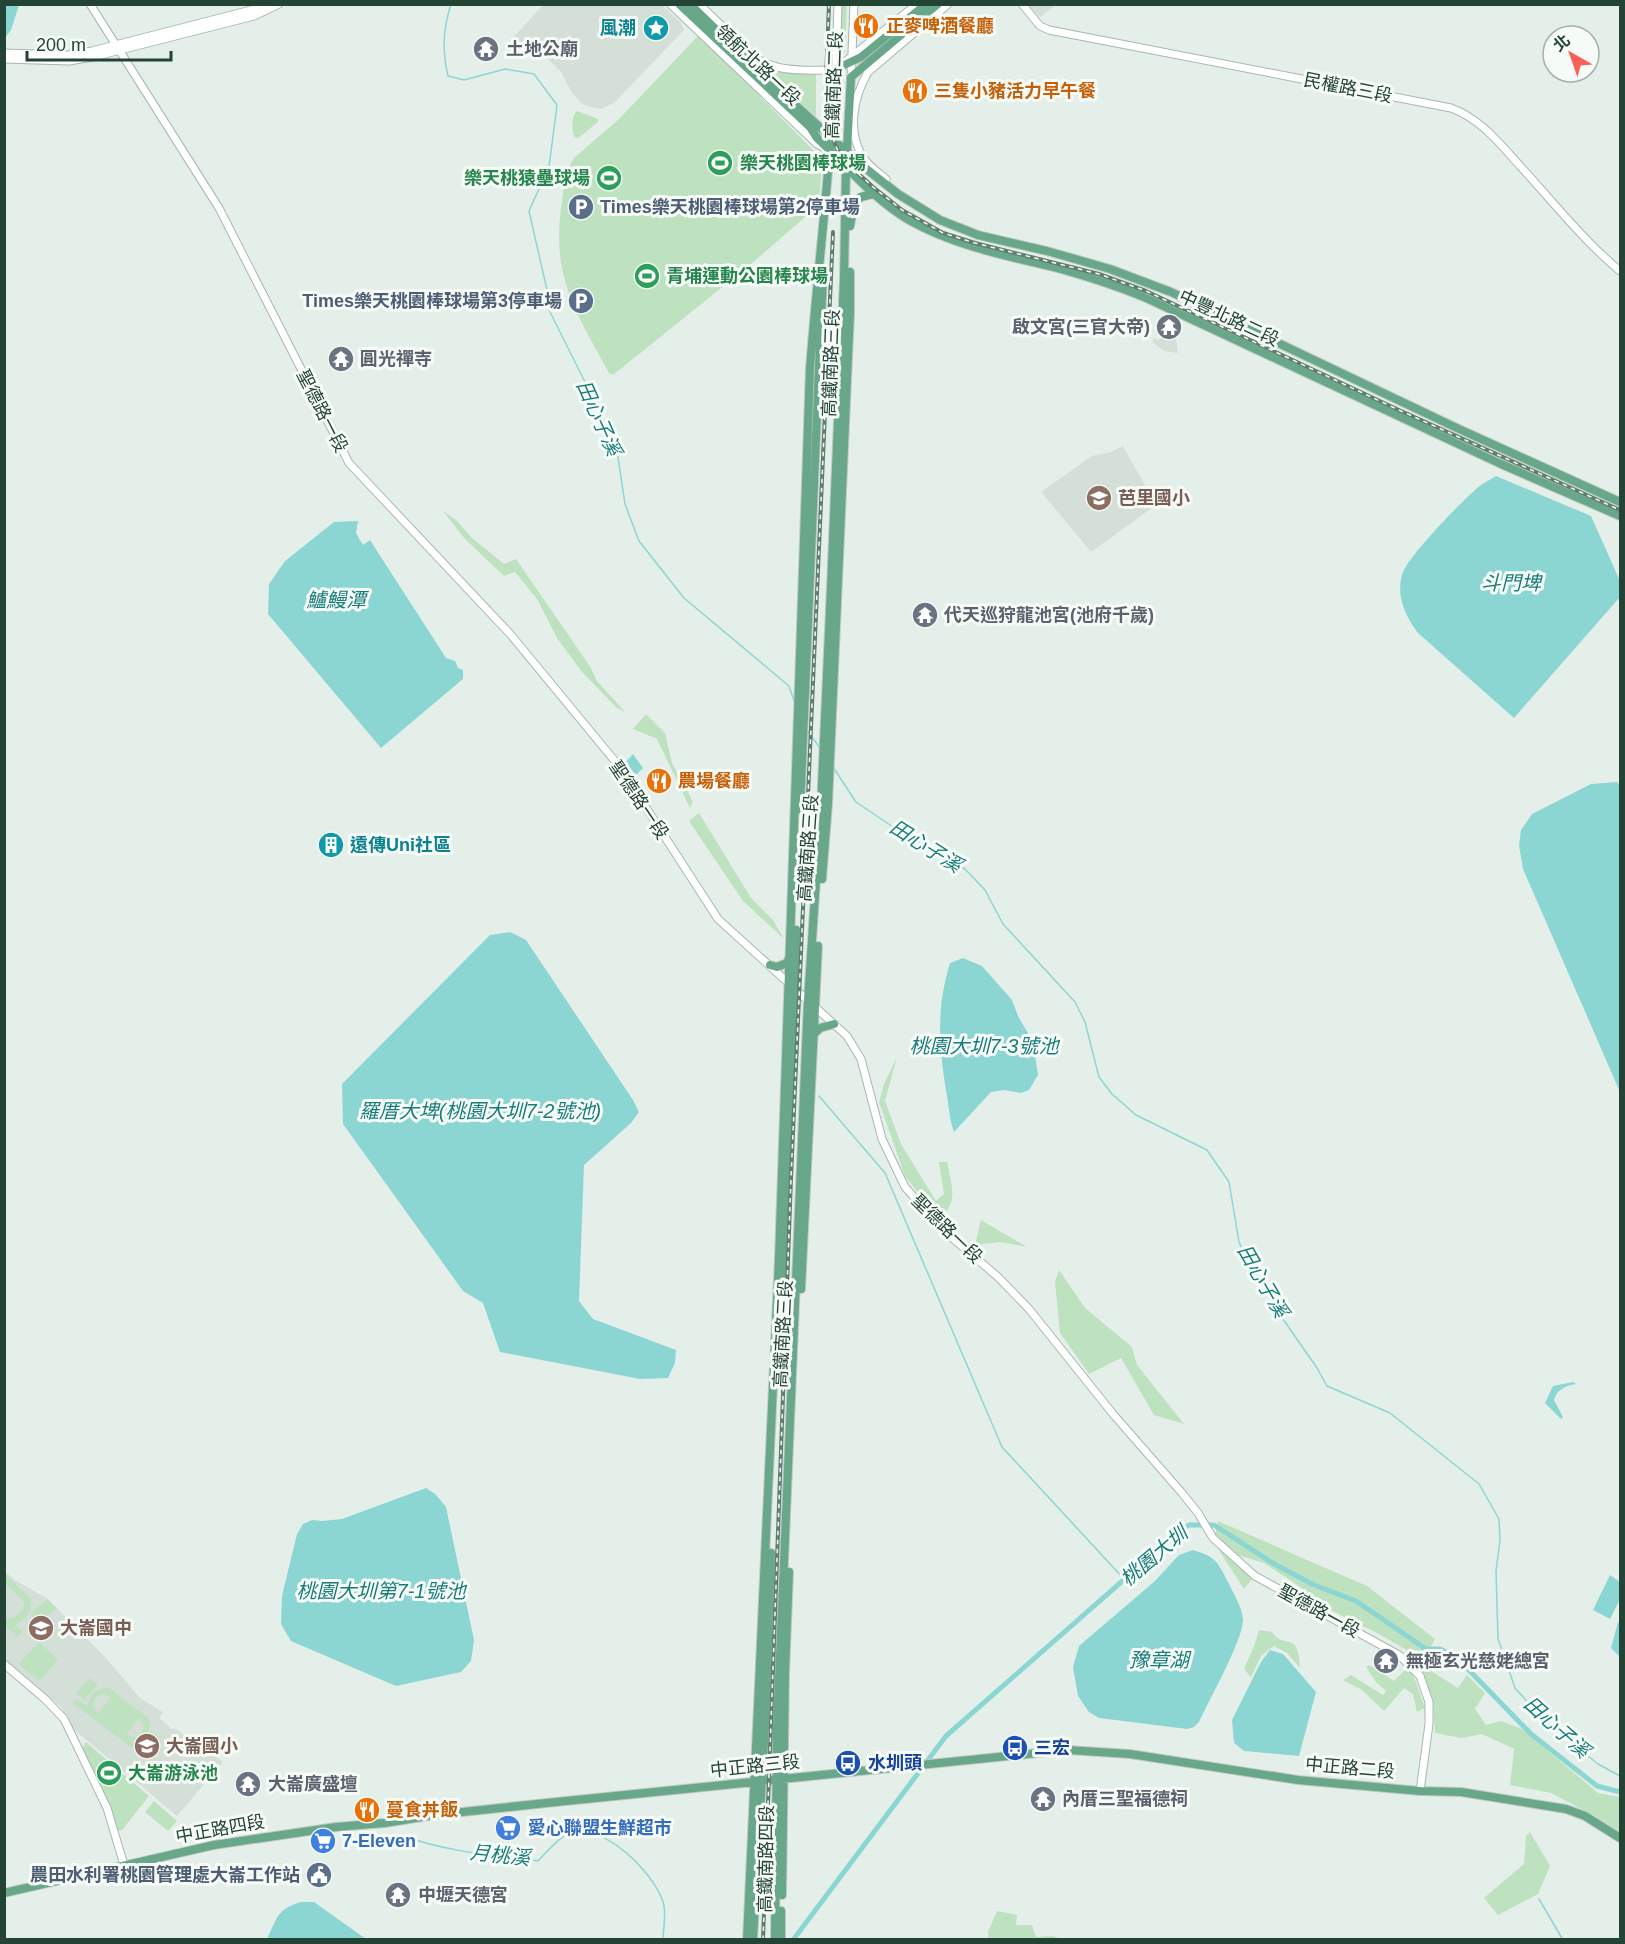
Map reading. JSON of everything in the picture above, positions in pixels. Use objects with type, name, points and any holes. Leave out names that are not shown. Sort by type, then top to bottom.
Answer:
[{"type":"main road","name":"領航北路一段","points":[[679,4],[810,127],[817,138],[831,151]]},
{"type":"main road","name":"領航北路一段","points":[[690,4],[832,138]]},
{"type":"main road","points":[[836,69],[852,59],[861,57],[926,4]]},
{"type":"main road","points":[[851,77],[938,4]]},
{"type":"main road","name":"高鐵南路二段","points":[[831,151],[836,69]]},
{"type":"main road","name":"高鐵南路二段","points":[[846,166],[851,77]]},
{"type":"main road","name":"中豐北路二段","points":[[832,138],[880,181],[940,220],[978,236],[1047,251],[1110,269],[1171,292],[1459,429],[1620,502]]},
{"type":"main road","name":"中豐北路二段","points":[[831,151],[873,194],[910,220],[968,246],[1090,278],[1154,300],[1501,464],[1620,516]]},
{"type":"main road","name":"高鐵南路三段","points":[[759,1782],[789,1166],[810,368],[817,273],[831,151]]},
{"type":"main road","name":"高鐵南路三段","points":[[829,697],[844,299],[846,166]]},
{"type":"main road","name":"高鐵南路三段","points":[[779,1780],[780,1648],[808,1018],[820,897],[850,313],[850,226],[846,166]]},
{"type":"main road","points":[[850,226],[854,203],[861,197],[873,194]]},
{"type":"main road","name":"高鐵南路三段","points":[[802,665],[826,201]]},
{"type":"main road","points":[[845,201],[849,237]]},
{"type":"main road","points":[[837,453],[844,428]]},
{"type":"main road","points":[[807,462],[815,430]]},
{"type":"main road","name":"高鐵南路三段","points":[[759,1782],[781,1193],[793,982],[790,956],[794,823],[798,777]]},
{"type":"main road","name":"高鐵南路三段","points":[[779,1780],[814,1034],[810,975],[824,805]]},
{"type":"main road","points":[[770,965],[777,967],[787,963],[790,956]]},
{"type":"main road","points":[[793,982],[810,975]]},
{"type":"main road","points":[[793,1022],[800,1014],[808,1018]]},
{"type":"main road","points":[[814,1034],[820,1028],[834,1024]]},
{"type":"main road","points":[[781,1193],[789,1166]]},
{"type":"main road","points":[[767,1531],[772,1550]]},
{"type":"main road","name":"中正路三段","points":[[444,1814],[1068,1750]]},
{"type":"main road","name":"中正路二段","points":[[1068,1750],[1130,1754],[1298,1780],[1420,1791],[1461,1792],[1566,1809],[1585,1816],[1620,1838]]},
{"type":"main road","name":"高鐵南路四段","points":[[775,1940],[779,1780]]},
{"type":"main road","name":"高鐵南路四段","points":[[779,1780],[781,1940]]},
{"type":"main road","name":"高鐵南路四段","points":[[747,1940],[759,1782]]},
{"type":"main road","name":"高鐵南路四段","points":[[753,1940],[759,1782]]},
{"type":"main road","name":"中正路四段","points":[[4,1893],[214,1845],[444,1814]]},
{"type":"street","name":"聖德路一段","points":[[90,4],[106,33],[219,208],[349,463],[511,635],[619,766],[718,919],[793,982],[811,1003],[847,1036],[858,1051],[882,1138],[904,1187],[943,1230],[998,1277],[1029,1309],[1198,1513],[1213,1538],[1255,1576],[1400,1655],[1420,1676],[1429,1702],[1429,1724],[1420,1791]]},
{"type":"street","points":[[4,59],[69,61],[266,4]]},
{"type":"street","points":[[4,53],[68,55],[117,47],[254,16],[279,4]]},
{"type":"street","name":"領航北路一段","points":[[670,4],[817,144],[831,151]]},
{"type":"street","name":"領航北路一段","points":[[699,4],[755,58]]},
{"type":"street","name":"高鐵南路二段","points":[[836,69],[838,4]]},
{"type":"street","name":"高鐵南路二段","points":[[851,77],[854,4]]},
{"type":"street","points":[[852,59],[917,4]]},
{"type":"street","points":[[869,62],[892,51],[948,4]]},
{"type":"street","name":"民權路三段","points":[[1022,4],[1040,26],[1049,30],[1451,108],[1463,113],[1476,120],[1500,144],[1620,271]]},
{"type":"street","points":[[853,19],[855,25],[864,34],[880,35]]},
{"type":"street","points":[[729,33],[742,55],[773,66],[789,70],[836,69]]},
{"type":"street","name":"高鐵南路二段","points":[[886,179],[871,166],[858,149],[854,135],[854,117],[856,96],[868,72],[892,51]]},
{"type":"street","points":[[4,1664],[45,1698],[64,1719],[107,1808],[124,1865]]},
{"type":"shaded area","points":[[543,5],[662,5],[681,23],[684,30],[614,103],[601,109],[582,104],[572,93],[561,72],[542,53],[515,45],[511,40]]},
{"type":"shaded area","points":[[1028,5],[1056,5],[1040,17]]},
{"type":"shaded area","points":[[1171,335],[1176,339],[1178,353],[1164,351],[1152,342],[1154,338],[1157,340]]},
{"type":"shaded area","name":"芭里國小","points":[[1123,446],[1156,505],[1091,552],[1041,492],[1092,456],[1111,452]]},
{"type":"shaded area","points":[[4,1571],[48,1599],[105,1657],[140,1698],[163,1712],[159,1718],[223,1762],[177,1816],[72,1728],[61,1707],[5,1659]]},
{"type":"green space","points":[[841,5],[847,5],[845,53],[839,54]]},
{"type":"green space","points":[[697,37],[701,37],[813,150],[822,163],[819,205],[751,264],[613,375],[609,373],[576,311],[563,272],[559,228],[565,179],[574,158],[619,119]]},
{"type":"green space","points":[[751,58],[791,72],[816,74],[816,117]]},
{"type":"green space","points":[[844,80],[841,141],[837,139],[839,86]]},
{"type":"green space","points":[[577,111],[598,119],[598,122],[578,138],[574,137],[572,127]]},
{"type":"green space","points":[[443,511],[504,564],[516,559],[591,668],[597,681],[626,713],[617,708],[582,672],[557,638],[537,599],[515,572],[504,576],[465,539]]},
{"type":"green space","points":[[646,714],[665,733],[672,763],[693,802],[690,808],[657,739],[633,729]]},
{"type":"green space","points":[[699,813],[751,898],[773,920],[784,939],[743,901],[689,821]]},
{"type":"green space","points":[[897,1057],[885,1101],[901,1144],[936,1201],[944,1194],[939,1162],[947,1162],[952,1186],[952,1200],[946,1213],[939,1219],[905,1176],[879,1102],[884,1084]]},
{"type":"green space","points":[[981,1220],[1027,1247],[1000,1242],[975,1245]]},
{"type":"green space","points":[[1059,1270],[1085,1308],[1132,1347],[1137,1365],[1184,1424],[1154,1415],[1121,1358],[1089,1374],[1060,1333],[1055,1282]]},
{"type":"green space","points":[[1218,1521],[1367,1586],[1435,1639],[1424,1660],[1379,1634],[1324,1607],[1299,1586],[1264,1563],[1238,1555],[1215,1535]]},
{"type":"green space","points":[[1218,1549],[1253,1578],[1244,1589]]},
{"type":"green space","points":[[5,1574],[31,1599],[28,1615],[15,1625],[22,1631],[17,1637],[5,1626],[5,1617],[12,1618],[18,1615],[24,1602],[5,1583]]},
{"type":"green space","points":[[47,1599],[56,1608],[39,1624],[30,1614]]},
{"type":"green space","points":[[1259,1630],[1272,1632],[1281,1640],[1294,1644],[1299,1656],[1300,1668],[1287,1653],[1274,1646],[1261,1656],[1251,1677],[1244,1669]]},
{"type":"green space","points":[[39,1642],[58,1660],[39,1681],[19,1664]]},
{"type":"green space","points":[[1418,1663],[1458,1688],[1467,1675],[1485,1693],[1475,1709],[1486,1725],[1501,1721],[1522,1729],[1598,1793],[1620,1797],[1620,1832],[1551,1793],[1510,1785],[1514,1749],[1482,1734],[1461,1738],[1435,1733],[1433,1699]]},
{"type":"green space","points":[[1369,1665],[1394,1681],[1407,1668],[1414,1677],[1425,1708],[1417,1712],[1413,1694],[1404,1688],[1384,1711],[1362,1690],[1343,1680],[1351,1675],[1383,1695],[1386,1691],[1376,1682],[1366,1667]]},
{"type":"green space","points":[[90,1678],[98,1685],[84,1700],[76,1693]]},
{"type":"green space","points":[[109,1688],[148,1718],[150,1725],[148,1735],[151,1731],[160,1738],[149,1752],[140,1745],[145,1738],[136,1743],[143,1749],[140,1754],[73,1703],[77,1699],[87,1706],[93,1693]],"holes":[[[104,1694],[111,1697],[98,1714],[93,1704],[97,1697]],[[139,1718],[144,1725],[142,1732],[135,1737],[126,1735]]]},
{"type":"green space","name":"大崙游泳池","points":[[86,1742],[149,1796],[122,1830],[117,1831],[111,1807],[82,1748]]},
{"type":"green space","points":[[154,1801],[177,1821],[168,1831],[145,1812]]},
{"type":"green space","points":[[1530,1832],[1550,1866],[1538,1894],[1498,1915],[1484,1898],[1524,1864],[1526,1836]]},
{"type":"green space","points":[[997,1911],[1017,1915],[1016,1925],[1032,1925],[1036,1937],[1053,1936],[1061,1939],[988,1939],[988,1932]]},
{"type":"water","points":[[5,4],[19,5],[11,30],[5,38]]},
{"type":"water","name":"斗門埤","points":[[1496,476],[1591,516],[1620,581],[1620,597],[1514,718],[1418,633],[1405,612],[1400,588],[1407,564],[1424,543],[1475,490]]},
{"type":"water","name":"鱸鰻潭","points":[[358,521],[356,533],[363,545],[370,540],[446,658],[455,661],[458,668],[463,670],[463,679],[381,748],[268,614],[269,584],[285,561],[334,522]]},
{"type":"water","points":[[633,754],[643,768],[636,775],[625,763]]},
{"type":"water","points":[[1617,782],[1620,785],[1620,1092],[1523,869],[1519,846],[1521,830],[1532,814],[1591,784]]},
{"type":"water","name":"羅厝大埤(桃園大圳7-2號池)","points":[[510,932],[526,940],[639,1112],[631,1123],[584,1165],[579,1301],[593,1319],[676,1350],[675,1363],[668,1378],[640,1379],[500,1352],[483,1303],[463,1291],[343,1124],[342,1084],[490,935]]},
{"type":"water","name":"桃園大圳7-3號池","points":[[963,958],[982,966],[1012,1000],[1033,1042],[1038,1075],[1029,1090],[1021,1093],[1004,1090],[991,1092],[954,1132],[942,1058],[940,1027],[942,996],[950,963]]},
{"type":"water","points":[[1573,1382],[1576,1384],[1562,1389],[1554,1400],[1563,1417],[1561,1419],[1545,1403],[1553,1386]]},
{"type":"water","name":"桃園大圳第7-1號池","points":[[426,1488],[435,1494],[446,1507],[474,1640],[471,1661],[461,1672],[396,1686],[291,1641],[281,1624],[282,1596],[297,1534],[303,1524],[312,1520],[342,1519]]},
{"type":"water","name":"豫章湖","points":[[1193,1550],[1207,1555],[1218,1564],[1237,1601],[1243,1620],[1232,1655],[1199,1722],[1187,1729],[1099,1718],[1089,1712],[1078,1696],[1073,1667],[1079,1646],[1155,1581],[1179,1555]]},
{"type":"water","points":[[1610,1575],[1620,1582],[1620,1599],[1610,1619],[1593,1610]]},
{"type":"water","points":[[1618,1622],[1620,1625],[1620,1657],[1611,1648]]},
{"type":"water","points":[[1270,1650],[1283,1654],[1316,1692],[1299,1756],[1244,1751],[1234,1743],[1232,1720],[1261,1662]]},
{"type":"water","points":[[301,1902],[314,1902],[366,1939],[267,1939],[282,1911]]},
{"type":"waterway","name":"田心子溪","points":[[451,4],[444,40],[448,76],[464,80],[505,69],[534,74],[557,105],[549,167],[529,211],[547,290],[549,310],[617,451],[625,504],[639,541],[684,598],[789,686],[794,701]]},
{"type":"waterway","name":"田心子溪","points":[[807,730],[820,748]]},
{"type":"waterway","name":"田心子溪","points":[[833,767],[856,802],[902,833],[965,869],[985,890],[1003,924],[1075,1002],[1085,1022],[1099,1077],[1112,1094],[1136,1115],[1207,1150],[1229,1182],[1239,1242],[1250,1266],[1327,1386],[1390,1413],[1479,1484],[1499,1519],[1500,1540],[1496,1571],[1498,1639],[1515,1688],[1557,1731],[1598,1764],[1620,1776]]},
{"type":"waterway","points":[[819,1096],[885,1173],[1002,1447],[1124,1579]]},
{"type":"waterway","name":"桃園大圳","points":[[793,1940],[946,1736],[1177,1533],[1189,1525],[1214,1525],[1276,1565],[1314,1585],[1356,1601],[1426,1649],[1440,1649],[1452,1655],[1531,1734],[1597,1786],[1620,1792]]},
{"type":"waterway","name":"月桃溪","points":[[404,1836],[453,1849],[538,1861],[569,1833],[582,1831],[597,1835],[625,1852],[638,1864],[658,1890],[665,1911],[663,1940]]},
{"type":"waterway","points":[[1539,1899],[1563,1940]]},
{"type":"railway","points":[[829,4],[825,104],[831,133],[837,149],[849,165],[902,210],[943,233],[1099,274],[1146,291],[1401,411],[1620,510]]},
{"type":"railway","points":[[763,1940],[791,1178],[833,232]]},
{"type":"place","name":"正麥啤酒餐廳","points":[[866,26]]},
{"type":"place","name":"風潮","points":[[656,28]]},
{"type":"place","name":"土地公廟","points":[[486,49]]},
{"type":"place","name":"三隻小豬活力早午餐","points":[[915,91]]},
{"type":"place","name":"樂天桃園棒球場","points":[[720,163]]},
{"type":"place","name":"樂天桃猿壘球場","points":[[609,178]]},
{"type":"place","name":"Times樂天桃園棒球場第2停車場","points":[[581,207]]},
{"type":"place","name":"青埔運動公園棒球場","points":[[647,276]]},
{"type":"place","name":"Times樂天桃園棒球場第3停車場","points":[[581,301]]},
{"type":"place","name":"啟文宮(三官大帝)","points":[[1169,327]]},
{"type":"place","name":"圓光禪寺","points":[[341,359]]},
{"type":"place","name":"芭里國小","points":[[1099,498]]},
{"type":"place","name":"代天巡狩龍池宮(池府千歲)","points":[[925,615]]},
{"type":"place","name":"農場餐廳","points":[[659,781]]},
{"type":"place","name":"遠傳Uni社區","points":[[331,845]]},
{"type":"place","name":"大崙國中","points":[[41,1628]]},
{"type":"place","name":"無極玄光慈姥總宮","points":[[1386,1661]]},
{"type":"place","name":"大崙國小","points":[[147,1746]]},
{"type":"place","name":"三宏","points":[[1015,1748]]},
{"type":"place","name":"水圳頭","points":[[848,1763]]},
{"type":"place","name":"大崙游泳池","points":[[109,1773]]},
{"type":"place","name":"大崙廣盛壇","points":[[248,1784]]},
{"type":"place","name":"內厝三聖福德祠","points":[[1043,1799]]},
{"type":"place","name":"蔓食丼飯","points":[[367,1810]]},
{"type":"place","name":"愛心聯盟生鮮超市","points":[[508,1828]]},
{"type":"place","name":"7-Eleven","points":[[323,1841]]},
{"type":"place","name":"農田水利署桃園管理處大崙工作站","points":[[319,1875]]},
{"type":"place","name":"中壢天德宮","points":[[398,1895]]}]
